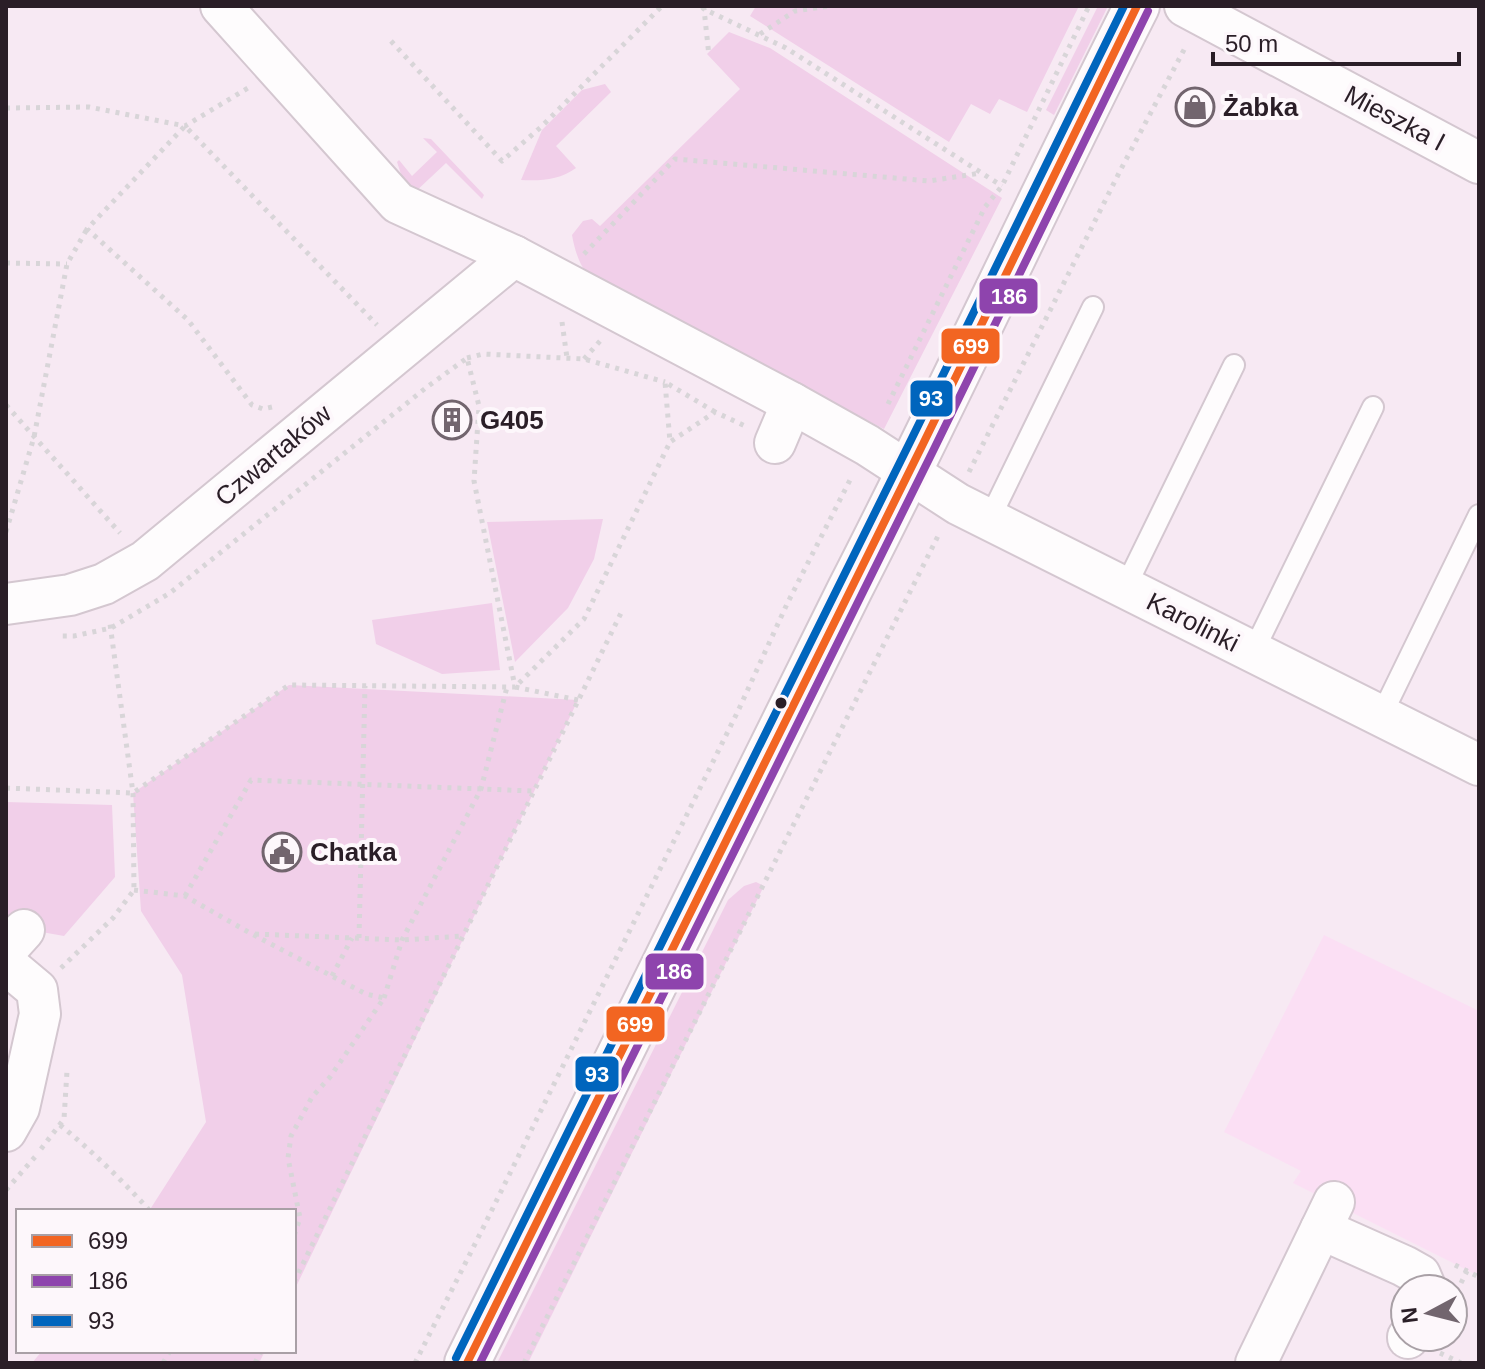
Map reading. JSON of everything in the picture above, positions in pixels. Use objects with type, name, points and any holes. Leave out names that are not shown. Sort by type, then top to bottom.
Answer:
[{"type":"street","points":[[221,6],[398,203],[514,256],[792,403],[910,472]]},
{"type":"street","points":[[467,1363],[910,472],[1068,142],[1137,6]]},
{"type":"street","name":"Mieszka I","points":[[1189,20],[1479,163]]},
{"type":"street","name":"Czwartaków","points":[[6,604],[70,595],[104,584],[145,561],[514,256]]},
{"type":"street","points":[[760,435],[792,403]]},
{"type":"street","name":"Karolinki","points":[[910,472],[958,504],[989,520],[1479,765]]},
{"type":"street","points":[[6,1131],[19,1108],[40,1014],[37,990],[12,948]]},
{"type":"street","points":[[1256,1363],[1327,1215],[1416,1273]]},
{"type":"lane","points":[[989,520],[1093,307]]},
{"type":"lane","points":[[1125,588],[1234,365]]},
{"type":"lane","points":[[1253,652],[1373,407]]},
{"type":"lane","points":[[1381,716],[1479,515]]},
{"type":"path","points":[[391,41],[502,161],[541,127],[662,6]]},
{"type":"path","points":[[759,35],[795,11],[829,6]]},
{"type":"path","points":[[888,404],[985,207],[1002,186],[1089,6]]},
{"type":"path","points":[[703,7],[786,48],[1002,186]]},
{"type":"path","points":[[703,7],[709,56]]},
{"type":"path","points":[[1121,169],[1189,20]]},
{"type":"path","points":[[6,532],[34,437],[67,264],[87,229],[185,126],[258,81]]},
{"type":"path","points":[[6,108],[89,107],[185,126],[377,326]]},
{"type":"path","points":[[579,259],[675,159],[929,181],[981,173]]},
{"type":"path","points":[[87,229],[188,320],[252,405],[263,409],[273,407]]},
{"type":"path","points":[[6,263],[67,264]]},
{"type":"path","points":[[562,315],[567,358]]},
{"type":"path","points":[[261,519],[427,387],[467,358],[483,354],[584,359],[665,382],[760,435]]},
{"type":"path","points":[[296,1230],[300,1218],[288,1158],[291,1136],[312,1097],[330,1077],[384,998],[402,940],[481,789],[511,687],[474,481],[479,406],[467,358]]},
{"type":"path","points":[[665,382],[670,442]]},
{"type":"path","points":[[6,405],[145,561]]},
{"type":"path","points":[[511,687],[584,619],[670,442],[715,412]]},
{"type":"path","points":[[415,1363],[852,476]]},
{"type":"path","points":[[524,1363],[946,520]]},
{"type":"path","points":[[37,990],[113,918],[134,890],[133,793],[104,584]]},
{"type":"path","points":[[296,1278],[622,611]]},
{"type":"path","points":[[6,788],[133,793],[289,685],[511,687],[578,700]]},
{"type":"path","points":[[332,976],[355,938],[365,686]]},
{"type":"path","points":[[185,896],[251,780],[533,791]]},
{"type":"path","points":[[134,890],[185,896],[366,994],[384,998]]},
{"type":"path","points":[[250,933],[402,940],[463,936]]},
{"type":"path","points":[[60,1125],[148,1209]]},
{"type":"shaded area","points":[[756,6],[1079,6],[1027,112],[999,99],[990,114],[971,104],[949,142],[750,16]]},
{"type":"shaded area","points":[[1098,6],[1108,6],[1054,115],[1046,110]]},
{"type":"shaded area","points":[[729,32],[770,48],[1002,198],[884,429],[592,280],[579,259],[572,235],[583,221],[592,219],[600,226],[740,89],[707,54]]},
{"type":"shaded area","points":[[605,84],[611,92],[556,146],[576,168],[550,179],[521,180],[542,130],[582,90]]},
{"type":"shaded area","points":[[423,138],[431,139],[484,195],[482,199],[446,163],[414,193],[397,162],[399,160],[412,176],[437,152]]},
{"type":"shaded area","points":[[603,519],[594,559],[568,608],[515,662],[487,522]]},
{"type":"shaded area","points":[[492,603],[500,670],[442,674],[376,644],[372,620]]},
{"type":"shaded area","points":[[289,685],[578,700],[296,1287],[296,1209],[150,1209],[206,1122],[182,975],[141,911],[133,793]]},
{"type":"shaded area","points":[[6,802],[112,805],[115,877],[64,936],[6,927]]},
{"type":"shaded area","points":[[756,882],[764,886],[528,1363],[497,1363],[728,900],[744,886]]},
{"type":"shaded area","points":[[1324,935],[1479,1011],[1479,1276],[1293,1183],[1301,1171],[1224,1132]]},
{"type":"shaded area","points":[[40,1353],[264,1353],[259,1363],[32,1363]]},
{"type":"transit line","name":"93","points":[[456,1358],[1124,6]]},
{"type":"transit line","name":"699","points":[[467,1363],[1137,6]]},
{"type":"transit line","name":"186","points":[[480,1363],[1148,11]]},
{"type":"place","name":"Żabka","points":[[1195,107]]},
{"type":"place","name":"G405","points":[[452,420]]},
{"type":"place","name":"Chatka","points":[[282,852]]}]
